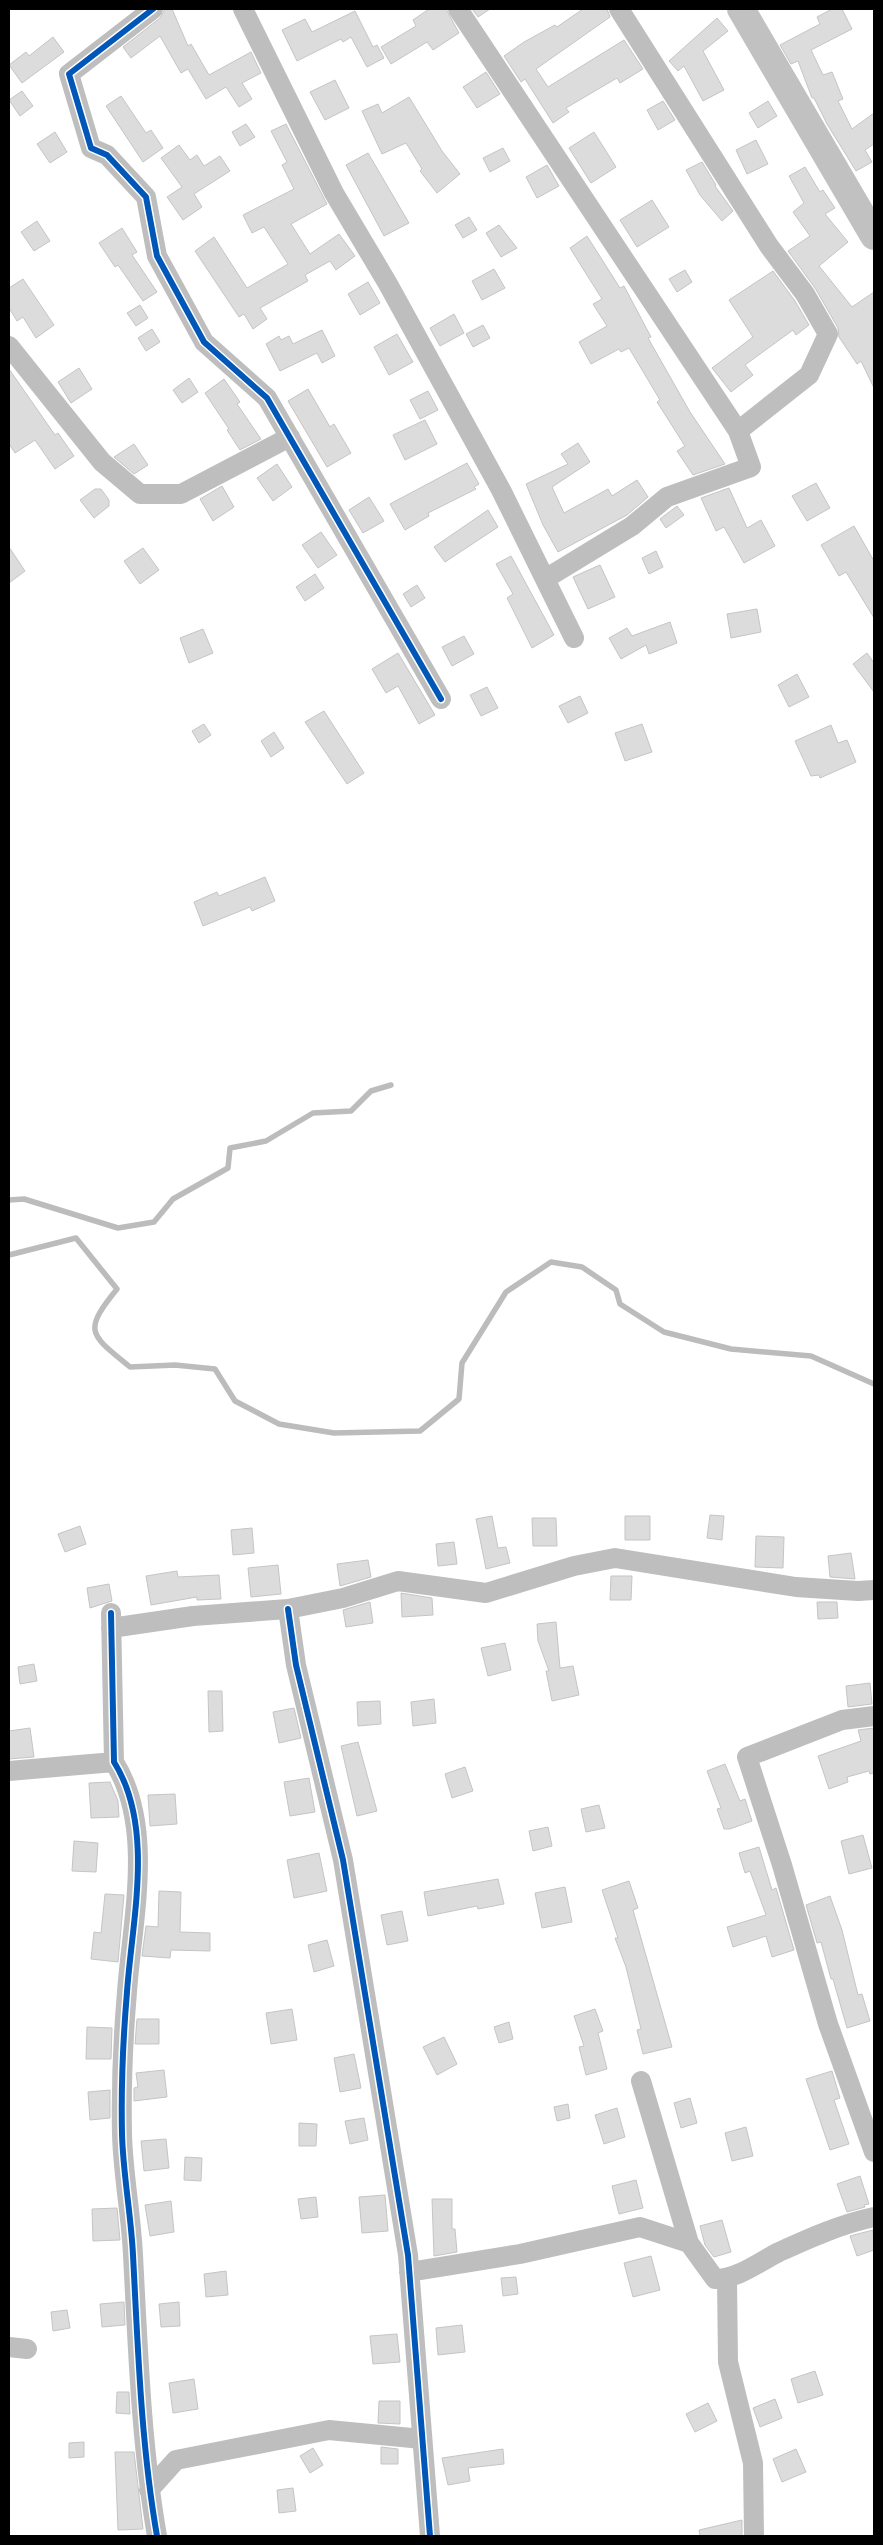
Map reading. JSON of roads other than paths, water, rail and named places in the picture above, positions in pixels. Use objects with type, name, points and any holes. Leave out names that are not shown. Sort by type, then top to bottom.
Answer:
[{"type":"street","points":[[153,9],[69,74],[91,148],[107,155],[146,197],[157,256],[204,342],[266,398],[441,699]]},
{"type":"street","points":[[243,9],[334,193],[388,284],[502,490],[574,638]]},
{"type":"street","points":[[458,9],[738,431],[751,467],[667,498],[632,526],[545,579]]},
{"type":"street","points":[[619,9],[769,246],[804,294],[828,334],[809,375],[738,431]]},
{"type":"street","points":[[741,9],[874,236]]},
{"type":"street","points":[[9,346],[102,462],[140,494],[181,494],[290,437]]},
{"type":"street","points":[[157,2536],[149,2490],[133,2254],[126,2199],[122,2134],[127,1990],[135,1928],[137,1870],[134,1811],[122,1775],[114,1762],[111,1620],[193,1616],[288,1608],[343,1598],[398,1581],[486,1593],[574,1566],[615,1558],[796,1587],[858,1591],[874,1590]]},
{"type":"street","points":[[288,1608],[296,1665],[343,1860],[409,2272],[430,2536]]},
{"type":"street","points":[[874,1716],[842,1720],[747,1757],[782,1865],[828,2024],[874,2152]]},
{"type":"street","points":[[9,1771],[114,1762]]},
{"type":"street","points":[[641,2081],[689,2243],[715,2279],[727,2279],[779,2252],[849,2222],[874,2217]]},
{"type":"street","points":[[409,2272],[520,2254],[640,2227],[689,2243]]},
{"type":"street","points":[[727,2279],[728,2362],[753,2463],[754,2536]]},
{"type":"street","points":[[146,2448],[176,2460],[329,2430],[422,2439]]},
{"type":"street","points":[[149,2490],[176,2460]]},
{"type":"waterway","points":[[9,1200],[24,1199],[118,1228],[154,1222],[173,1199],[228,1168],[230,1148],[266,1141],[313,1113],[351,1111],[371,1091],[391,1085]]},
{"type":"waterway","points":[[9,1255],[76,1238],[117,1289],[99,1315],[95,1324],[95,1332],[106,1347],[130,1367],[175,1365],[215,1369],[235,1401],[279,1424],[334,1433],[420,1431],[459,1399],[462,1363],[506,1292],[551,1262],[582,1267],[616,1290],[620,1304],[664,1332],[731,1349],[811,1356],[874,1384]]}]
